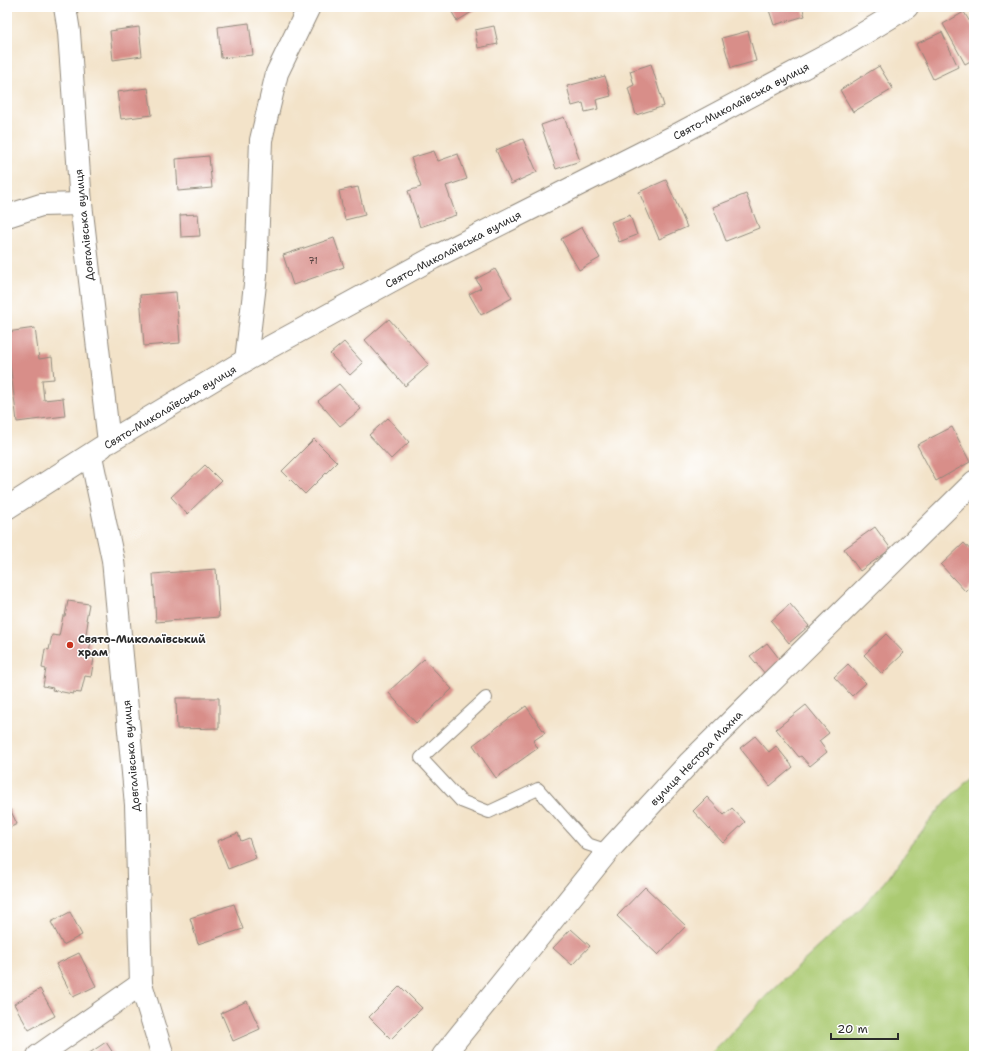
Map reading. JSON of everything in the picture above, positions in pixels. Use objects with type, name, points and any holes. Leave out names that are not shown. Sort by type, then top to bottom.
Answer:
[{"type":"street","name":"Довгалівська вулиця","points":[[65,7],[69,32],[81,204],[109,442]]},
{"type":"street","points":[[291,7],[298,30]]},
{"type":"street","points":[[246,360],[256,276],[261,140],[277,73],[309,7]]},
{"type":"street","name":"Свято-Миколаївська вулиця","points":[[7,508],[91,456],[109,442],[246,360],[433,258],[673,138],[835,51],[908,7]]},
{"type":"street","points":[[7,216],[41,205],[81,204]]},
{"type":"street","name":"Довгалівська вулиця","points":[[91,456],[113,560],[136,797],[141,984],[163,1056]]},
{"type":"street","name":"вулиця Нестора Махна","points":[[443,1056],[608,851],[690,762],[974,482]]},
{"type":"street","points":[[38,1056],[141,984]]},
{"type":"lane","points":[[486,698],[421,758],[461,801],[489,812],[538,789],[587,844],[608,851]]},
{"type":"green space","points":[[974,775],[974,1056],[709,1056],[768,994],[862,907],[885,881],[928,823],[949,798]]},
{"type":"building","points":[[449,7],[480,7],[457,21]]},
{"type":"building","points":[[768,7],[802,7],[805,16],[774,25]]},
{"type":"building","points":[[964,12],[974,29],[974,59],[965,64],[943,24]]},
{"type":"building","points":[[249,23],[253,55],[221,58],[218,27]]},
{"type":"building","points":[[494,26],[498,44],[478,48],[475,30]]},
{"type":"building","points":[[139,27],[142,56],[113,60],[110,31]]},
{"type":"building","points":[[748,31],[756,61],[731,68],[722,38]]},
{"type":"building","points":[[942,32],[958,67],[933,79],[916,44]]},
{"type":"building","points":[[651,64],[664,106],[636,115],[628,88],[634,85],[630,71]]},
{"type":"building","points":[[879,66],[893,89],[853,112],[840,90]]},
{"type":"building","points":[[605,76],[611,96],[596,100],[598,109],[585,112],[583,103],[572,106],[567,86]]},
{"type":"building","points":[[148,88],[152,115],[121,119],[117,92]]},
{"type":"building","points":[[564,117],[580,161],[556,169],[541,125]]},
{"type":"building","points":[[523,139],[537,172],[511,184],[496,150]]},
{"type":"building","points":[[434,151],[438,161],[458,154],[467,179],[446,186],[456,215],[420,227],[408,191],[421,187],[411,158]]},
{"type":"building","points":[[209,156],[212,188],[178,191],[176,159]]},
{"type":"building","points":[[666,180],[687,227],[659,239],[639,192]]},
{"type":"building","points":[[358,187],[365,215],[345,220],[339,191]]},
{"type":"building","points":[[746,194],[759,228],[726,241],[713,207]]},
{"type":"building","points":[[198,214],[200,236],[181,237],[180,215]]},
{"type":"building","points":[[630,215],[637,235],[619,242],[611,222]]},
{"type":"building","points":[[582,227],[600,258],[579,270],[561,239]]},
{"type":"building","points":[[334,238],[344,267],[293,285],[283,255]]},
{"type":"building","points":[[495,269],[512,298],[481,315],[469,294],[481,288],[476,279]]},
{"type":"building","points":[[176,292],[180,343],[144,346],[140,295]]},
{"type":"building","points":[[389,319],[429,365],[405,386],[365,340]]},
{"type":"building","points":[[35,328],[39,359],[52,357],[54,379],[42,380],[44,400],[63,398],[65,416],[17,422],[8,346],[7,347],[7,332]]},
{"type":"building","points":[[344,342],[363,363],[350,375],[330,354]]},
{"type":"building","points":[[339,384],[361,409],[340,426],[318,401]]},
{"type":"building","points":[[388,418],[409,442],[391,459],[369,435]]},
{"type":"building","points":[[952,427],[970,462],[936,481],[917,445]]},
{"type":"building","points":[[314,439],[337,462],[305,494],[282,471]]},
{"type":"building","points":[[205,465],[221,481],[187,514],[171,497]]},
{"type":"building","points":[[875,527],[891,549],[860,571],[844,549]]},
{"type":"building","points":[[964,543],[974,554],[974,584],[966,592],[941,565]]},
{"type":"building","points":[[216,569],[219,617],[156,622],[153,574]]},
{"type":"building","name":"Свято-Миколаївський храм","points":[[68,601],[89,604],[86,620],[88,621],[85,641],[91,642],[88,657],[94,658],[91,677],[85,676],[81,693],[73,692],[73,694],[52,690],[53,688],[43,686],[46,669],[42,668],[45,649],[49,650],[52,635],[59,636]]},
{"type":"building","points":[[790,604],[809,626],[789,643],[771,621]]},
{"type":"building","points":[[886,634],[904,653],[882,674],[864,655]]},
{"type":"building","points":[[767,643],[782,662],[766,675],[750,656]]},
{"type":"building","points":[[424,659],[452,689],[416,723],[388,692]]},
{"type":"building","points":[[848,664],[866,683],[852,696],[834,677]]},
{"type":"building","points":[[176,698],[219,698],[219,728],[177,729]]},
{"type":"building","points":[[806,705],[829,733],[819,741],[827,752],[810,766],[801,756],[799,757],[776,729]]},
{"type":"building","points":[[526,706],[545,733],[533,741],[538,748],[496,778],[473,745]]},
{"type":"building","points":[[755,736],[769,752],[776,746],[793,767],[770,786],[740,748]]},
{"type":"building","points":[[707,797],[724,815],[732,808],[745,822],[723,843],[693,811]]},
{"type":"building","points":[[10,809],[17,824],[7,829],[7,811]]},
{"type":"building","points":[[238,833],[241,841],[249,838],[256,858],[228,869],[217,841]]},
{"type":"building","points":[[645,887],[686,926],[658,955],[617,916]]},
{"type":"building","points":[[234,904],[243,929],[198,944],[190,918]]},
{"type":"building","points":[[70,912],[82,935],[63,945],[51,922]]},
{"type":"building","points":[[571,929],[590,946],[572,965],[553,948]]},
{"type":"building","points":[[79,953],[96,986],[73,997],[56,964]]},
{"type":"building","points":[[400,986],[422,1008],[391,1039],[369,1017]]},
{"type":"building","points":[[40,989],[55,1016],[29,1030],[14,1004]]},
{"type":"building","points":[[247,1001],[260,1029],[233,1041],[221,1013]]},
{"type":"building","points":[[106,1042],[115,1056],[85,1056]]},
{"type":"place","name":"Свято-Миколаївський храм","points":[[70,645]]}]
